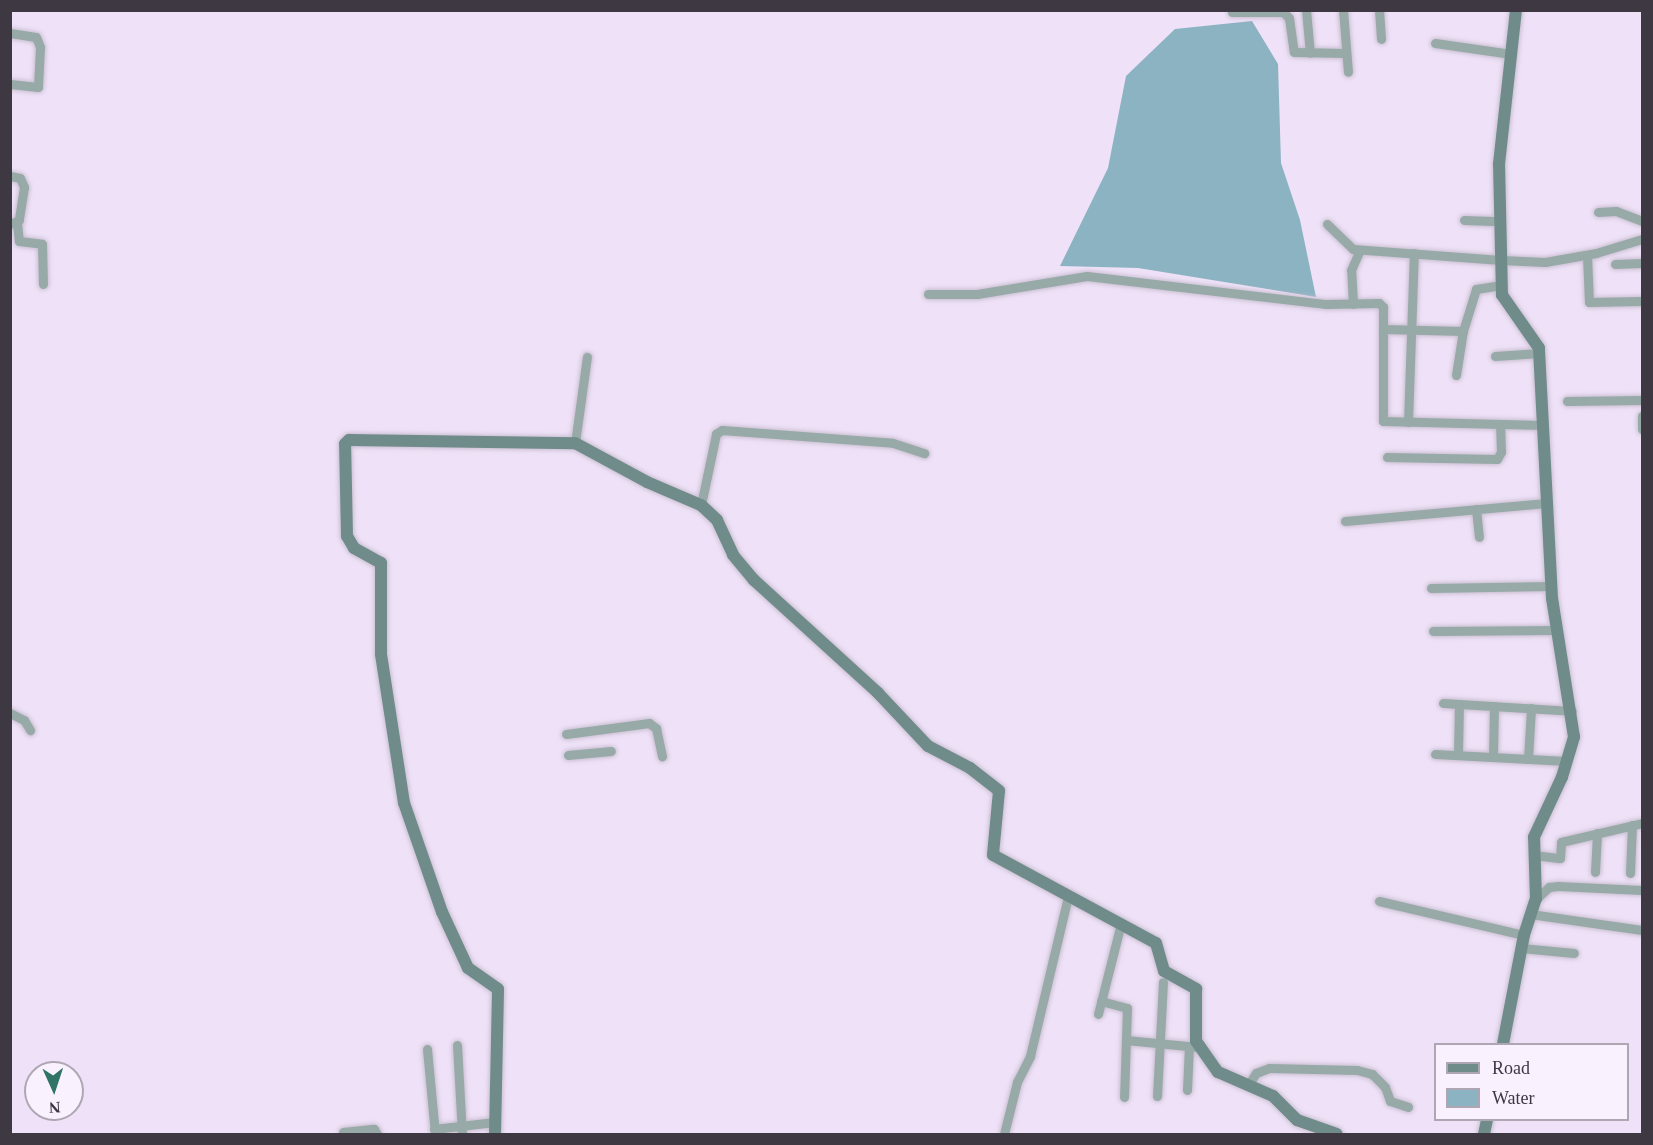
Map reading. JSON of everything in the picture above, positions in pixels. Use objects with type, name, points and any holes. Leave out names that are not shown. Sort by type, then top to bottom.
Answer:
[{"type":"street","points":[[1306,10],[1310,53]]},
{"type":"street","points":[[1343,10],[1348,72]]},
{"type":"street","points":[[1379,10],[1382,39]]},
{"type":"street","points":[[1503,1043],[1521,948],[1536,899],[1534,837],[1575,737],[1556,630],[1551,586],[1540,353],[1502,296],[1499,221],[1500,150],[1516,10]]},
{"type":"street","points":[[1232,12],[1283,12],[1289,18],[1294,52],[1347,53]]},
{"type":"street","points":[[10,33],[36,37],[40,47],[38,87],[10,84]]},
{"type":"street","points":[[1435,43],[1511,54]]},
{"type":"street","points":[[10,176],[20,178],[24,184],[14,224],[19,241],[42,244],[43,284]]},
{"type":"street","points":[[1598,212],[1617,211],[1642,221]]},
{"type":"street","points":[[1464,220],[1499,221]]},
{"type":"street","points":[[1327,224],[1349,247],[1360,250],[1501,260],[1545,262],[1587,255],[1642,239]]},
{"type":"street","points":[[1353,304],[1351,270],[1360,250]]},
{"type":"street","points":[[1408,422],[1409,330],[1414,254]]},
{"type":"street","points":[[1587,255],[1589,302],[1642,301]]},
{"type":"street","points":[[1615,264],[1642,263]]},
{"type":"street","points":[[928,294],[977,294],[1087,276],[1318,303],[1380,304],[1383,329],[1381,417],[1385,422],[1542,425]]},
{"type":"street","points":[[1456,375],[1463,331],[1477,287],[1502,285]]},
{"type":"street","points":[[1383,329],[1463,331]]},
{"type":"street","points":[[1496,356],[1540,353]]},
{"type":"street","points":[[575,443],[587,357]]},
{"type":"street","points":[[1567,401],[1642,400]]},
{"type":"street","points":[[1642,416],[1642,429]]},
{"type":"street","points":[[1387,458],[1497,459],[1501,452],[1500,425]]},
{"type":"street","points":[[700,505],[716,434],[722,430],[893,443],[924,453]]},
{"type":"street","points":[[428,1049],[434,1132],[495,1128],[498,989],[468,968],[442,912],[404,803],[381,654],[381,562],[354,548],[347,536],[345,444],[354,440],[575,443],[646,482],[700,505],[717,520],[733,555],[754,580],[878,693],[928,746],[970,768],[999,791],[993,855],[1156,943],[1166,973],[1194,987],[1194,1046],[1187,1090]]},
{"type":"street","points":[[1345,521],[1546,503]]},
{"type":"street","points":[[1476,509],[1479,537]]},
{"type":"street","points":[[1431,588],[1551,586]]},
{"type":"street","points":[[1432,631],[1556,630]]},
{"type":"street","points":[[1443,702],[1572,711]]},
{"type":"street","points":[[1458,755],[1459,704]]},
{"type":"street","points":[[1493,757],[1494,706]]},
{"type":"street","points":[[1528,759],[1531,708]]},
{"type":"street","points":[[10,713],[24,720],[30,730]]},
{"type":"street","points":[[566,734],[649,723],[656,728],[662,756]]},
{"type":"street","points":[[568,755],[611,751]]},
{"type":"street","points":[[1435,754],[1567,761]]},
{"type":"street","points":[[1534,855],[1560,858],[1561,842],[1642,823]]},
{"type":"street","points":[[1630,873],[1632,825]]},
{"type":"street","points":[[1595,872],[1597,833]]},
{"type":"street","points":[[1536,899],[1549,888],[1558,886],[1642,890]]},
{"type":"street","points":[[1004,1134],[1017,1082],[1030,1056],[1068,896]]},
{"type":"street","points":[[1379,901],[1524,935]]},
{"type":"street","points":[[1530,914],[1642,930]]},
{"type":"street","points":[[1098,1014],[1120,923]]},
{"type":"street","points":[[1521,948],[1574,953]]},
{"type":"street","points":[[1158,1096],[1163,982]]},
{"type":"street","points":[[1101,1001],[1126,1006],[1124,1096]]},
{"type":"street","points":[[1126,1040],[1194,1046],[1218,1072],[1273,1096],[1297,1120],[1337,1134]]},
{"type":"street","points":[[457,1045],[461,1130]]},
{"type":"street","points":[[1248,1084],[1256,1073],[1269,1068],[1365,1071],[1382,1083],[1390,1101],[1407,1107]]},
{"type":"street","points":[[343,1132],[374,1130],[377,1134]]},
{"type":"water","points":[[1252,21],[1278,64],[1281,163],[1300,220],[1316,297],[1138,268],[1060,266],[1108,168],[1126,76],[1175,29]]}]
